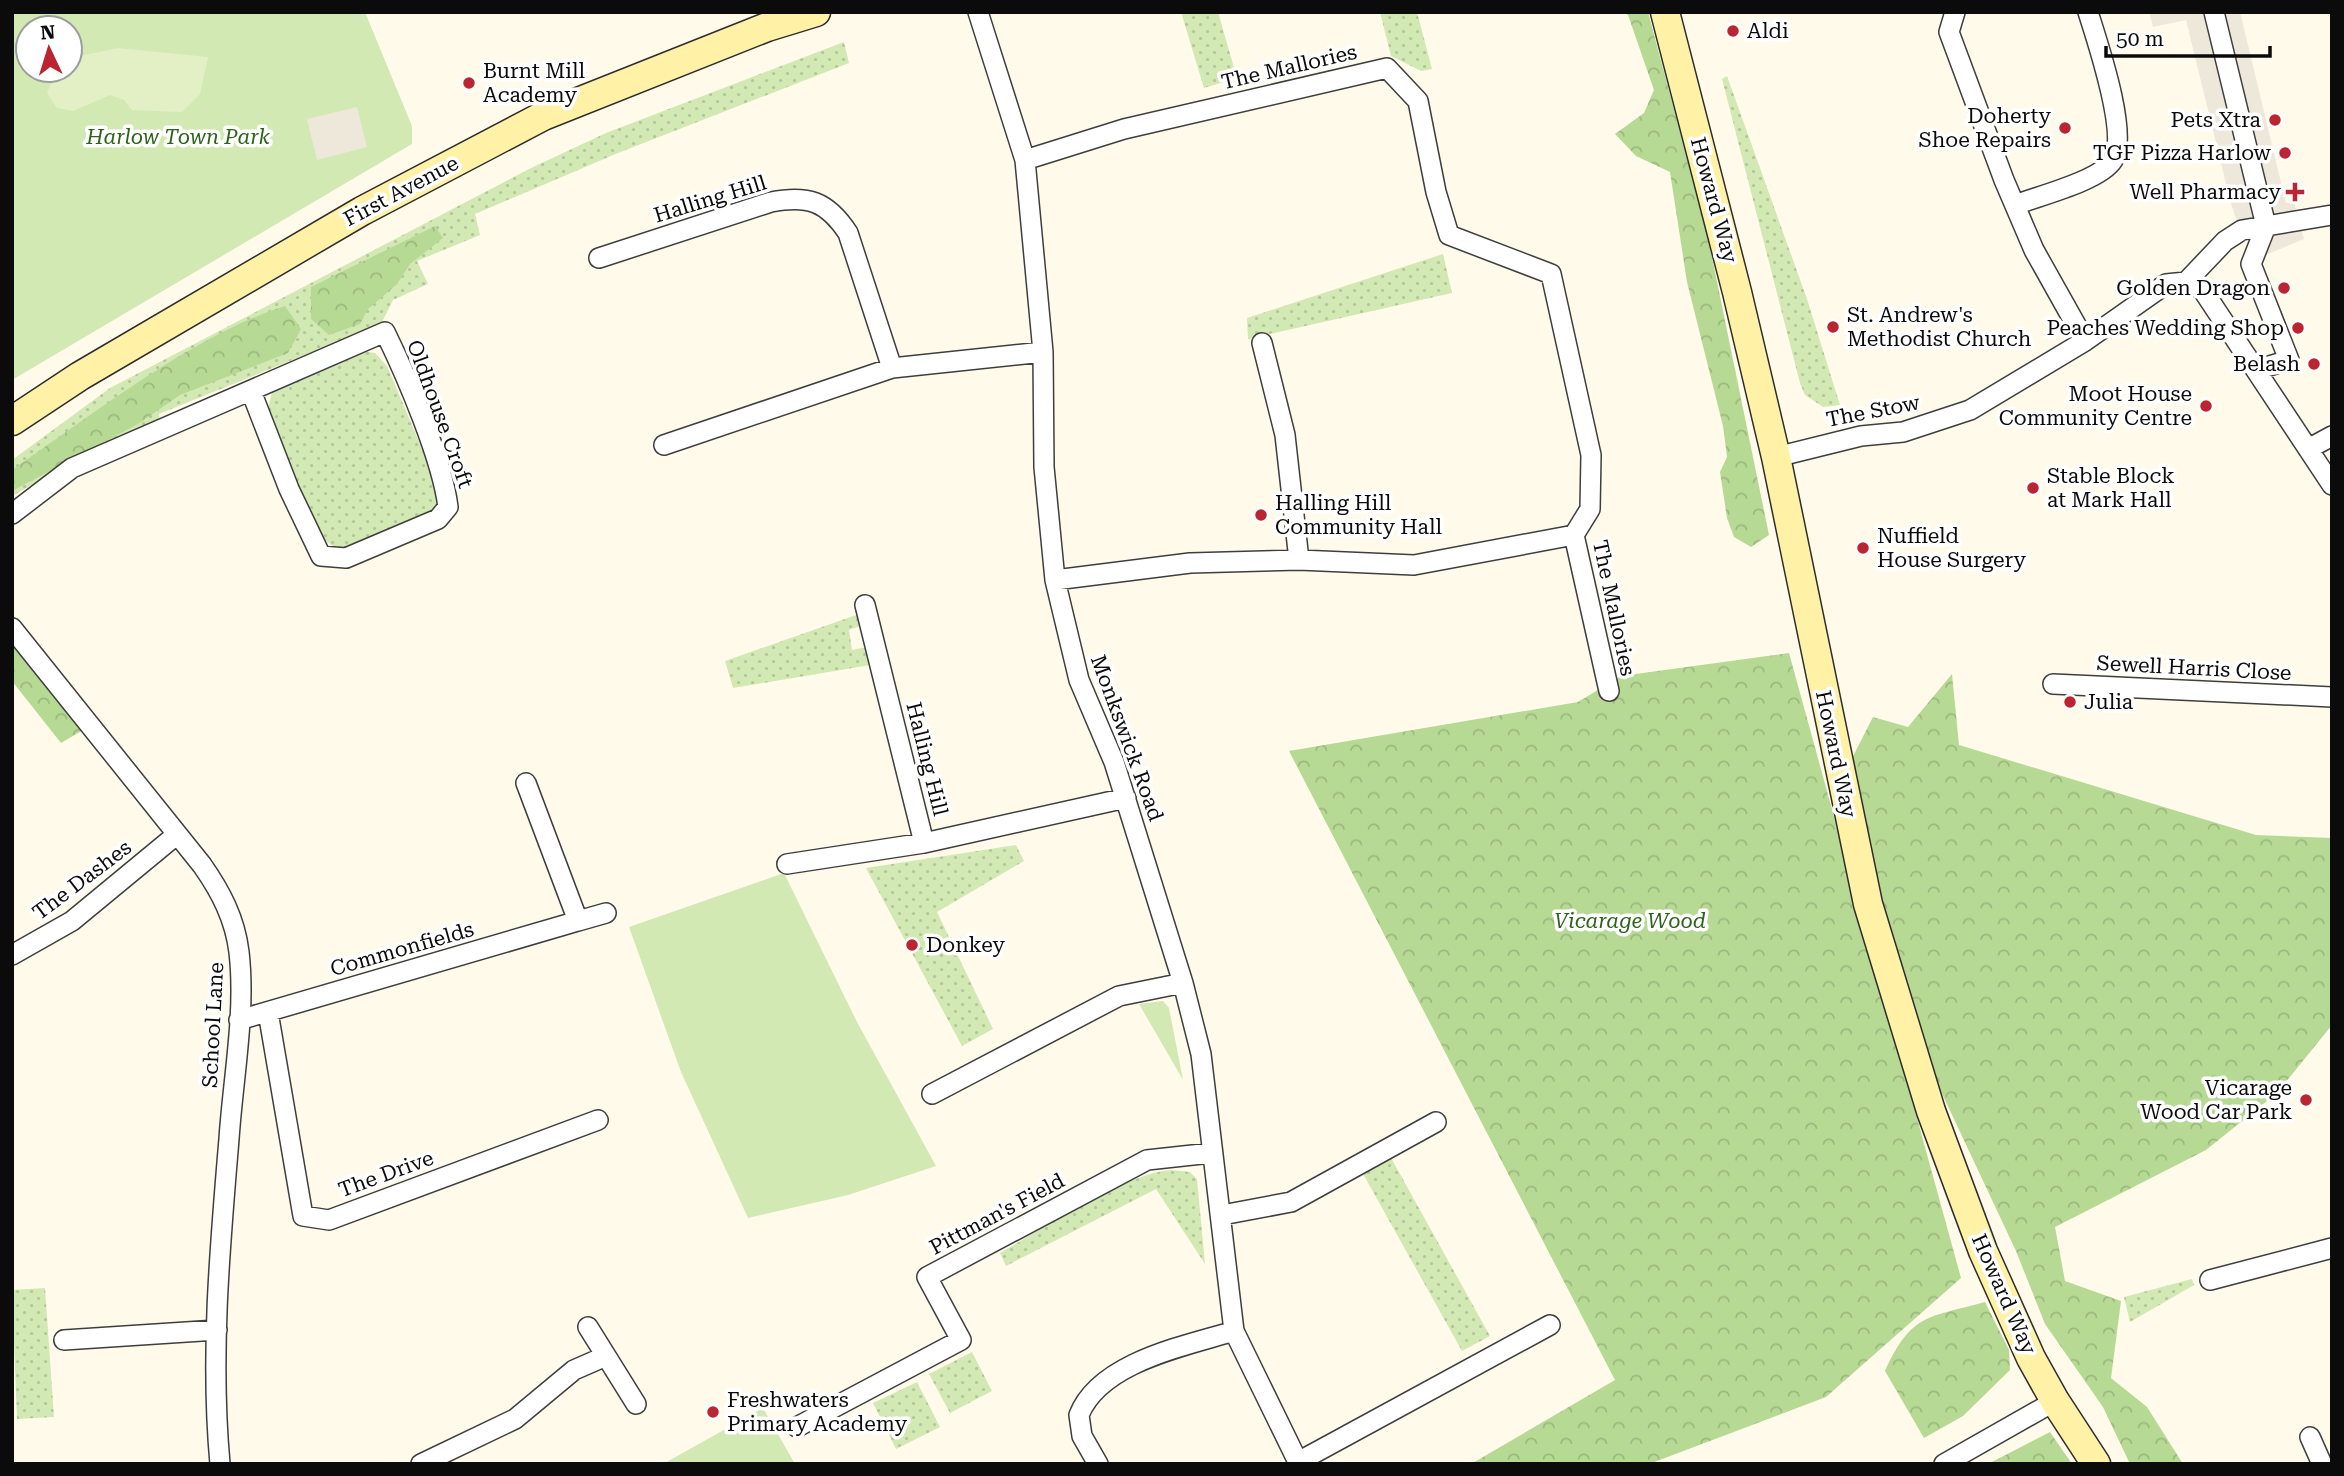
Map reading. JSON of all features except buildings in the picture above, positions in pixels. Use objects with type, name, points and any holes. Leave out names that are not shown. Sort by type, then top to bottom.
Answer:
[{"type":"street","name":"First Avenue","points":[[12,421],[80,376],[362,211],[543,116],[767,27],[816,12]]},
{"type":"street","name":"Monkswick Road","points":[[978,12],[1025,160],[1043,352],[1044,467],[1055,580],[1079,680],[1114,762],[1126,798],[1183,984],[1201,1056],[1234,1331],[1299,1463]]},
{"type":"street","name":"Howard Way","points":[[1665,12],[1776,457],[1868,904],[1931,1111],[1983,1251],[2054,1401],[2096,1464]]},
{"type":"street","points":[[1955,12],[1949,32],[2015,205],[2034,250],[2085,341]]},
{"type":"street","points":[[2015,205],[2085,179],[2114,160],[2118,143],[2116,122],[2088,12]]},
{"type":"street","points":[[2214,12],[2266,226],[2251,264],[2289,360],[2256,370]]},
{"type":"street","name":"The Mallories","points":[[1025,160],[1124,129],[1387,68],[1418,101],[1436,192],[1449,235],[1551,274],[1591,455],[1590,509],[1574,535],[1609,691]]},
{"type":"street","name":"Halling Hill","points":[[599,258],[771,202],[795,197],[814,202],[836,214],[848,233],[892,368]]},
{"type":"street","points":[[2266,226],[2332,215]]},
{"type":"street","name":"The Stow","points":[[1776,457],[1861,436],[1903,432],[1970,410],[2085,341],[2166,284],[2186,282],[2225,241],[2242,230],[2266,226]]},
{"type":"street","points":[[2186,282],[2202,289],[2332,485]]},
{"type":"street","name":"Oldhouse Croft","points":[[12,514],[72,468],[385,332],[419,413],[449,507],[438,519],[346,558],[321,556],[289,489],[251,391]]},
{"type":"street","points":[[1262,343],[1285,435],[1299,560]]},
{"type":"street","points":[[664,445],[892,368],[1043,352]]},
{"type":"street","points":[[2308,449],[2332,436]]},
{"type":"street","name":"The Mallories","points":[[1055,580],[1190,563],[1299,560],[1414,565],[1574,535]]},
{"type":"street","name":"Halling Hill","points":[[865,605],[924,843]]},
{"type":"street","name":"School Lane","points":[[12,628],[220,891],[232,921],[239,953],[239,1020],[217,1330],[220,1464]]},
{"type":"street","name":"Sewell Harris Close","points":[[2053,684],[2332,697]]},
{"type":"street","points":[[526,783],[578,921]]},
{"type":"street","name":"Halling Hill","points":[[787,864],[924,843],[1126,798]]},
{"type":"street","name":"The Dashes","points":[[12,955],[72,920],[175,835]]},
{"type":"street","name":"Commonfields","points":[[239,1020],[607,913]]},
{"type":"street","points":[[932,1094],[1119,996],[1183,984]]},
{"type":"street","name":"The Drive","points":[[268,1012],[303,1216],[329,1220],[598,1120]]},
{"type":"street","points":[[1222,1215],[1291,1202],[1436,1122]]},
{"type":"street","name":"Pittman's Field","points":[[797,1427],[961,1340],[927,1277],[1147,1160],[1211,1153]]},
{"type":"street","points":[[2210,1280],[2332,1248]]},
{"type":"street","points":[[1299,1463],[1550,1325]]},
{"type":"street","points":[[587,1326],[636,1404]]},
{"type":"street","points":[[64,1340],[217,1330]]},
{"type":"street","points":[[1098,1464],[1083,1436],[1079,1415],[1096,1388],[1149,1356],[1234,1331]]},
{"type":"street","points":[[421,1464],[515,1419],[574,1370],[606,1356]]},
{"type":"street","points":[[1944,1464],[2054,1401]]},
{"type":"street","points":[[2310,1437],[2322,1464],[2332,1460]]},
{"type":"green space","name":"Harlow Town Park","points":[[12,12],[365,12],[412,126],[412,144],[12,380]]},
{"type":"green space","points":[[1181,12],[1218,12],[1237,78],[1204,88]]},
{"type":"green space","points":[[1380,12],[1417,12],[1432,69],[1421,71],[1391,56]]},
{"type":"green space","points":[[1622,12],[1648,12],[1707,233],[1769,535],[1751,547],[1734,537],[1727,518],[1720,472],[1727,457],[1723,426],[1687,282],[1670,172],[1636,156],[1615,134],[1644,113],[1654,90],[1628,15]]},
{"type":"green space","points":[[844,42],[849,63],[618,153],[475,214],[480,235],[417,261],[428,284],[393,300],[381,324],[159,414],[160,422],[87,454],[12,496],[12,460],[110,388],[531,168],[606,133]]},
{"type":"green space","points":[[118,48],[208,57],[200,94],[182,112],[132,110],[124,100],[110,95],[73,111],[57,108],[47,93],[51,84],[84,84],[84,55]]},
{"type":"green space","points":[[1727,76],[1807,299],[1840,405],[1823,407],[1805,395],[1800,383],[1722,79]]},
{"type":"green space","points":[[435,226],[443,238],[410,264],[397,284],[368,309],[360,324],[329,335],[311,319],[311,287]]},
{"type":"green space","points":[[1443,254],[1452,293],[1248,339],[1247,318]]},
{"type":"green space","points":[[285,306],[301,329],[288,353],[180,395],[138,424],[12,491],[12,470],[144,378],[215,336]]},
{"type":"green space","points":[[355,350],[375,353],[387,366],[436,482],[437,504],[427,519],[350,551],[336,548],[319,536],[272,424],[268,408],[274,384]]},
{"type":"green space","points":[[862,613],[866,624],[849,630],[852,650],[872,646],[876,664],[733,688],[725,661]]},
{"type":"green space","points":[[12,638],[83,730],[61,743],[12,681]]},
{"type":"green space","name":"Vicarage Wood","points":[[1789,653],[1961,1278],[1826,1397],[1649,1464],[1471,1464],[1615,1380],[1289,751],[1578,702],[1621,676]]},
{"type":"green space","points":[[1952,674],[1959,745],[2256,835],[2332,838],[2332,1025],[2277,1093],[2206,1150],[2055,1227],[2065,1281],[2121,1301],[2111,1378],[2147,1407],[2183,1464],[2130,1464],[2103,1407],[2045,1324],[2016,1251],[1922,1051],[1872,886],[1849,764],[1873,717],[1908,727]]},
{"type":"green space","points":[[1016,845],[1024,861],[937,912],[993,1029],[962,1046],[866,868]]},
{"type":"green space","points":[[784,873],[857,1022],[936,1166],[848,1195],[748,1218],[681,1072],[629,927]]},
{"type":"green space","points":[[1163,1001],[1169,1008],[1183,1080],[1139,1004]]},
{"type":"green space","points":[[1390,1156],[1490,1336],[1462,1351],[1362,1172]]},
{"type":"green space","points":[[1171,1170],[1190,1172],[1197,1179],[1205,1264],[1156,1189],[1006,1266],[1000,1253],[1061,1217],[1131,1181],[1152,1173]]},
{"type":"green space","points":[[2192,1279],[2194,1285],[2130,1322],[2124,1297]]},
{"type":"green space","points":[[45,1288],[54,1417],[17,1419],[12,1290]]},
{"type":"green space","points":[[1985,1302],[2009,1350],[2010,1370],[1963,1416],[1924,1438],[1885,1371],[1904,1338],[1923,1321]]},
{"type":"green space","points":[[972,1352],[992,1391],[950,1413],[929,1374]]},
{"type":"green space","points":[[917,1382],[940,1427],[896,1449],[873,1403]]},
{"type":"green space","points":[[763,1408],[795,1464],[663,1464]]},
{"type":"green space","points":[[2050,1432],[2072,1464],[1988,1464]]},
{"type":"shaded area","points":[[2149,12],[2240,12],[2286,203],[2294,202],[2304,239],[2263,256],[2251,245],[2236,219],[2230,200],[2186,20],[2153,27]]},
{"type":"shaded area","points":[[357,107],[367,147],[317,160],[307,119]]},
{"type":"place","name":"Aldi","points":[[1733,31]]},
{"type":"place","name":"Burnt Mill Academy","points":[[469,83]]},
{"type":"place","name":"Pets Xtra","points":[[2275,120]]},
{"type":"place","name":"Doherty Shoe Repairs","points":[[2065,128]]},
{"type":"place","name":"TGF Pizza Harlow","points":[[2285,153]]},
{"type":"place","name":"Well Pharmacy","points":[[2295,192]]},
{"type":"place","name":"Golden Dragon","points":[[2284,288]]},
{"type":"place","name":"St. Andrew's Methodist Church","points":[[1833,327]]},
{"type":"place","name":"Peaches Wedding Shop","points":[[2298,328]]},
{"type":"place","name":"Belash","points":[[2314,364]]},
{"type":"place","name":"Moot House Community Centre","points":[[2206,406]]},
{"type":"place","name":"Stable Block at Mark Hall","points":[[2033,488]]},
{"type":"place","name":"Halling Hill Community Hall","points":[[1261,515]]},
{"type":"place","name":"Nuffield House Surgery","points":[[1863,548]]},
{"type":"place","name":"Julia","points":[[2070,702]]},
{"type":"place","name":"Donkey","points":[[912,945]]},
{"type":"place","name":"Vicarage Wood Car Park","points":[[2306,1100]]},
{"type":"place","name":"Freshwaters Primary Academy","points":[[713,1412]]}]
